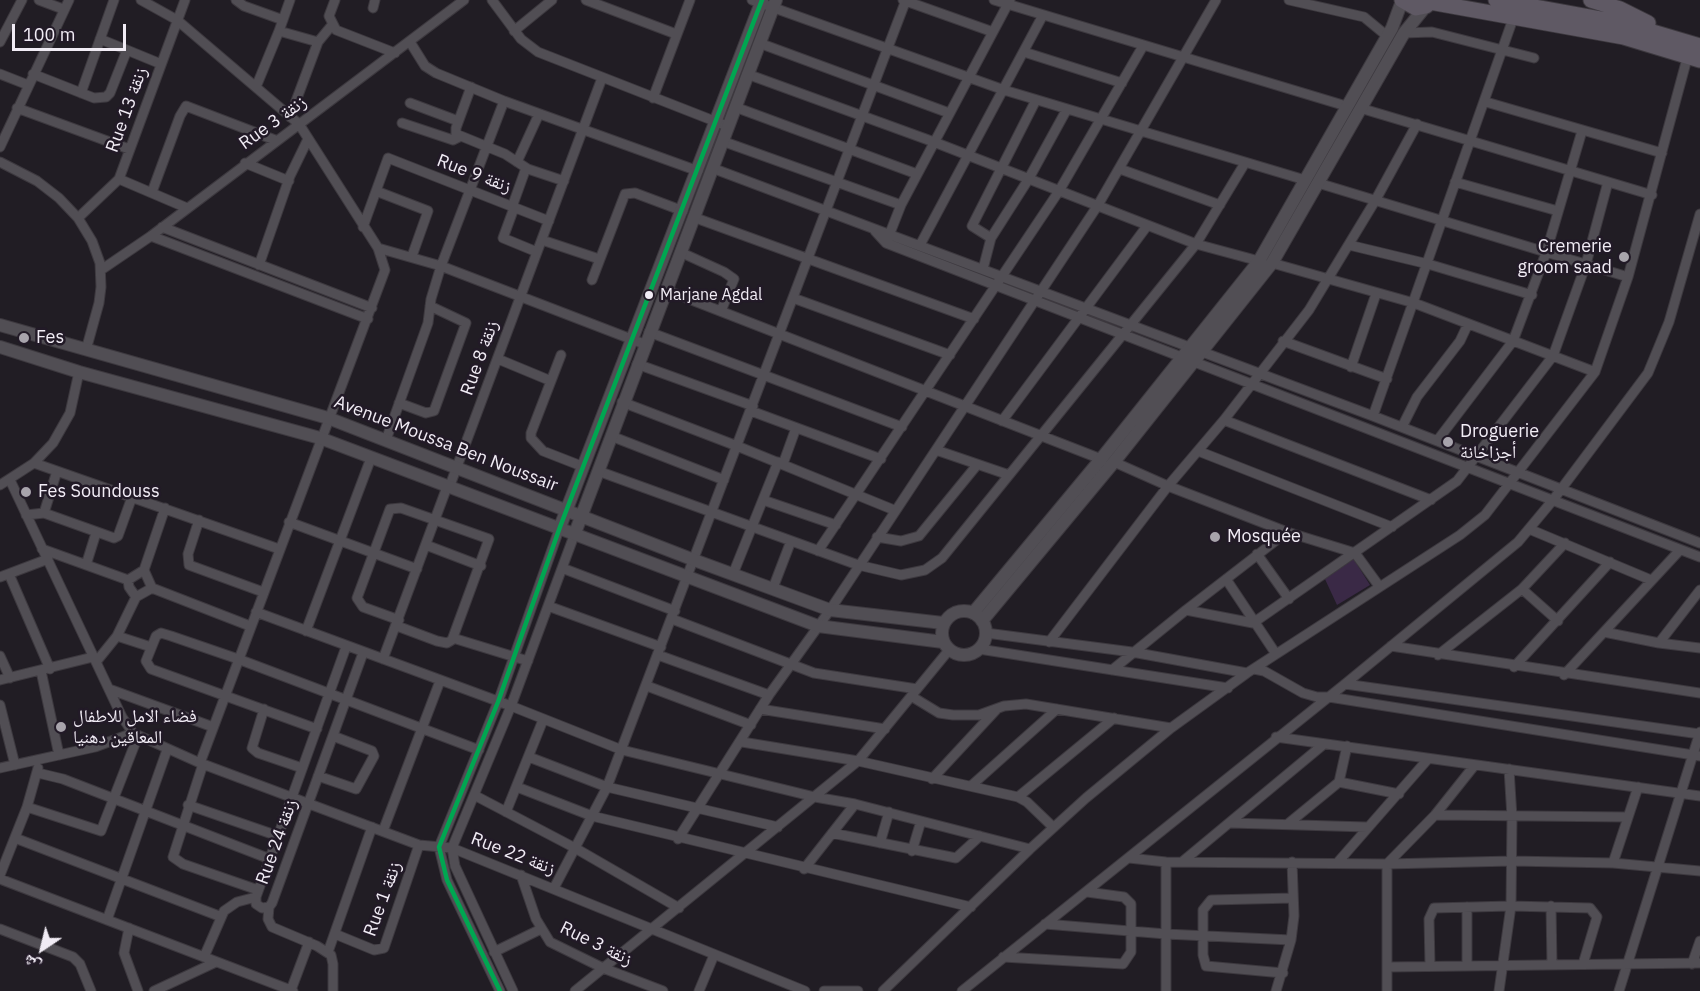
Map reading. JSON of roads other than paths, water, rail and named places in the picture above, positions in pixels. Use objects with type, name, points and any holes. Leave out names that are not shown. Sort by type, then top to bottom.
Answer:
[{"type":"main road","points":[[1496,0],[1622,23],[1677,38]]},
{"type":"main road","points":[[1591,0],[1620,9],[1677,38],[1696,54]]},
{"type":"main road","points":[[1402,1],[1416,8],[1429,3],[1514,16],[1624,37],[1696,54]]},
{"type":"street","points":[[0,42],[22,0]]},
{"type":"street","points":[[39,0],[63,9]]},
{"type":"street","points":[[0,147],[69,0]]},
{"type":"street","points":[[81,93],[114,0]]},
{"type":"street","points":[[141,0],[177,21],[299,124],[378,248],[385,270],[238,658],[201,763],[174,852],[174,859],[257,893]]},
{"type":"street","name":"Rue 13 زنقة","points":[[78,218],[119,179],[185,0]]},
{"type":"street","points":[[236,0],[244,6],[283,20]]},
{"type":"street","points":[[256,87],[290,0]]},
{"type":"street","points":[[335,0],[330,16],[332,25],[343,33],[395,52]]},
{"type":"street","name":"Rue 3 زنقة","points":[[101,270],[151,236],[275,140],[464,0]]},
{"type":"street","points":[[492,0],[514,31],[537,52],[727,126]]},
{"type":"street","points":[[514,31],[552,0]]},
{"type":"street","points":[[586,0],[676,34]]},
{"type":"street","points":[[652,98],[690,0]]},
{"type":"street","points":[[554,888],[607,787],[622,750],[905,0],[993,32]]},
{"type":"street","points":[[994,0],[1008,2],[1042,15],[1143,46],[1184,56],[1347,106]]},
{"type":"street","points":[[678,839],[719,773],[742,742],[760,709],[830,610],[894,510],[1098,205],[1216,0]]},
{"type":"street","points":[[1289,0],[1364,17],[1387,36]]},
{"type":"street","points":[[1266,262],[1305,180],[1387,36],[1402,1]]},
{"type":"street","points":[[765,2],[887,49],[1004,90],[1245,164],[1305,180]]},
{"type":"street","points":[[513,991],[455,866],[452,848],[528,662],[637,364],[642,338],[686,219],[706,171],[722,141],[759,43],[765,2]]},
{"type":"street","points":[[706,171],[715,121],[765,2]]},
{"type":"street","points":[[888,238],[917,174],[1008,2]]},
{"type":"street","points":[[979,649],[981,622],[1101,459],[1192,354],[1266,262],[1318,183],[1404,33],[1429,3]]},
{"type":"street","points":[[920,245],[1042,15]]},
{"type":"street","points":[[1373,416],[1455,182],[1486,102],[1514,16]]},
{"type":"street","points":[[290,117],[318,42],[332,25]]},
{"type":"street","points":[[279,31],[318,42]]},
{"type":"street","points":[[1404,33],[1432,32],[1534,58]]},
{"type":"street","points":[[100,39],[161,64]]},
{"type":"street","points":[[410,42],[424,66],[504,101],[826,212],[998,280],[1035,300],[1122,335],[1259,374],[1700,543]]},
{"type":"street","points":[[759,43],[949,113]]},
{"type":"street","points":[[818,551],[1059,191],[1143,46]]},
{"type":"street","points":[[33,74],[100,98],[110,93],[127,50]]},
{"type":"street","points":[[1024,52],[1122,83]]},
{"type":"street","points":[[883,991],[1053,827],[1171,728],[1276,654],[1475,524],[1511,484],[1595,372],[1628,278],[1662,153],[1696,54]]},
{"type":"street","points":[[747,74],[934,142],[1196,244],[1414,303],[1595,372]]},
{"type":"street","points":[[0,75],[28,85]]},
{"type":"street","name":"Rue 8 زنقة","points":[[383,660],[602,78]]},
{"type":"street","points":[[471,87],[458,121],[456,132],[459,137],[526,168],[564,181]]},
{"type":"street","points":[[991,238],[972,226],[1036,100]]},
{"type":"street","points":[[386,440],[428,323],[430,306],[441,266],[504,101]]},
{"type":"street","points":[[1486,102],[1662,153]]},
{"type":"street","points":[[410,104],[458,121]]},
{"type":"street","points":[[152,192],[186,106],[275,140]]},
{"type":"street","points":[[735,107],[917,174]]},
{"type":"street","points":[[17,108],[129,149]]},
{"type":"street","points":[[1360,108],[1652,195]]},
{"type":"street","points":[[983,269],[991,238],[1028,180],[1067,109]]},
{"type":"street","points":[[517,162],[539,114]]},
{"type":"street","points":[[402,123],[453,140],[459,137]]},
{"type":"street","points":[[1049,642],[1168,486],[1224,420],[1309,310],[1375,201],[1417,124]]},
{"type":"street","points":[[1437,441],[1513,341],[1546,253],[1582,131]]},
{"type":"street","points":[[259,265],[289,181],[308,139]]},
{"type":"street","points":[[722,141],[902,205]]},
{"type":"street","name":"Rue 9 زنقة","points":[[376,191],[388,158],[549,221]]},
{"type":"street","points":[[0,162],[51,191],[78,218],[92,241],[101,270],[99,303],[86,350]]},
{"type":"street","points":[[245,163],[289,181]]},
{"type":"street","points":[[598,471],[858,565],[901,575],[925,570],[942,558],[1196,244],[1245,164]]},
{"type":"street","points":[[526,168],[503,238],[537,252]]},
{"type":"street","points":[[1120,169],[1220,205]]},
{"type":"street","points":[[119,179],[187,208]]},
{"type":"street","points":[[1455,182],[1558,211]]},
{"type":"street","points":[[1185,610],[1253,623],[1456,481],[1553,356],[1586,264],[1608,182]]},
{"type":"street","points":[[1318,183],[1628,278]]},
{"type":"street","points":[[363,226],[376,191],[428,211],[412,256]]},
{"type":"street","points":[[592,280],[621,201],[629,192],[686,219],[808,259],[974,319]]},
{"type":"street","points":[[962,991],[1487,569],[1529,529],[1648,373],[1670,322],[1700,214]]},
{"type":"street","points":[[500,991],[447,880],[439,847],[498,702],[560,527],[584,467],[666,290],[680,252],[686,219]]},
{"type":"street","points":[[1002,421],[1147,226]]},
{"type":"street","points":[[162,227],[372,308]]},
{"type":"street","points":[[151,236],[368,319]]},
{"type":"street","points":[[888,238],[920,245],[983,269],[998,280],[1041,290],[1087,307],[1130,324],[1252,384],[1700,557]]},
{"type":"street","points":[[542,240],[599,259]]},
{"type":"street","points":[[1349,245],[1428,264],[1532,294]]},
{"type":"street","points":[[378,248],[412,256],[520,297],[642,338],[765,375],[902,427]]},
{"type":"street","points":[[680,252],[734,279],[722,311]]},
{"type":"street","points":[[666,290],[1101,459]]},
{"type":"street","points":[[1351,367],[1376,294]]},
{"type":"street","points":[[793,298],[950,355]]},
{"type":"street","points":[[399,403],[426,413],[434,411],[466,323],[430,306]]},
{"type":"street","points":[[1402,427],[1417,397],[1460,341],[1468,324]]},
{"type":"street","name":"Avenue Moussa Ben Noussair","points":[[0,325],[328,418],[457,466],[694,560],[830,610],[943,623]]},
{"type":"street","points":[[1283,341],[1387,380]]},
{"type":"street","name":"Avenue Moussa Ben Noussair","points":[[0,347],[79,372],[320,438],[575,532],[818,626],[946,646]]},
{"type":"street","points":[[981,622],[1114,462],[1192,354]]},
{"type":"street","points":[[561,355],[531,438],[543,451],[584,467]]},
{"type":"street","points":[[498,359],[551,381]]},
{"type":"street","points":[[637,364],[796,428],[881,459]]},
{"type":"street","points":[[0,485],[34,463],[53,443],[70,413],[79,372]]},
{"type":"street","points":[[622,402],[738,446],[894,510]]},
{"type":"street","points":[[1224,420],[1431,500]]},
{"type":"street","points":[[734,574],[763,500],[796,428]]},
{"type":"street","points":[[611,436],[724,480]]},
{"type":"street","points":[[936,450],[1009,475]]},
{"type":"street","points":[[1198,451],[1392,527]]},
{"type":"street","points":[[306,631],[371,458]]},
{"type":"street","points":[[1114,462],[1168,486],[1287,532],[1355,553],[1379,586]]},
{"type":"street","points":[[34,463],[279,549]]},
{"type":"street","points":[[877,537],[901,542],[919,536],[977,465]]},
{"type":"street","points":[[44,513],[57,471]]},
{"type":"street","points":[[10,480],[124,723],[135,735]]},
{"type":"street","points":[[26,515],[44,513],[114,538],[118,536],[132,497]]},
{"type":"street","points":[[763,500],[836,525]]},
{"type":"street","points":[[128,580],[144,570],[165,508]]},
{"type":"street","points":[[401,508],[435,520],[489,539],[481,566],[452,639],[447,643],[437,641],[358,603],[358,590],[390,509],[401,508]]},
{"type":"street","points":[[199,520],[188,554],[189,565],[263,592]]},
{"type":"street","points":[[289,522],[417,569]]},
{"type":"street","points":[[1529,529],[1651,580]]},
{"type":"street","points":[[1112,670],[1185,610],[1287,532]]},
{"type":"street","points":[[86,565],[96,533]]},
{"type":"street","points":[[773,588],[790,541]]},
{"type":"street","points":[[1438,655],[1522,589],[1565,543]]},
{"type":"street","points":[[426,545],[481,566]]},
{"type":"street","points":[[42,549],[128,580]]},
{"type":"street","points":[[1564,675],[1680,550]]},
{"type":"street","points":[[1257,554],[1289,599]]},
{"type":"street","points":[[48,559],[4,575],[45,670],[59,755]]},
{"type":"street","points":[[1514,667],[1610,562]]},
{"type":"street","points":[[562,568],[789,666],[839,679],[914,693],[927,707],[946,714],[965,716],[996,710],[1012,704],[1171,728]]},
{"type":"street","points":[[144,570],[152,588],[250,626]]},
{"type":"street","points":[[1226,579],[1253,623],[1276,654]]},
{"type":"street","points":[[128,580],[136,597]]},
{"type":"street","points":[[0,656],[5,679],[95,659],[117,636],[136,597],[152,588]]},
{"type":"street","points":[[1522,589],[1558,621]]},
{"type":"street","points":[[1659,643],[1700,590]]},
{"type":"street","points":[[548,606],[770,695]]},
{"type":"street","points":[[256,612],[511,706],[622,750],[815,797],[855,804],[1030,849]]},
{"type":"street","points":[[575,991],[858,761],[914,693],[946,646],[943,623],[956,612],[981,622],[1049,642],[1263,671],[1303,693],[1317,697],[1329,697],[1696,755]]},
{"type":"street","points":[[1604,632],[1659,643],[1700,648]]},
{"type":"street","points":[[316,729],[151,669],[146,661],[156,636],[161,633],[238,658],[479,750]]},
{"type":"street","points":[[117,636],[151,647]]},
{"type":"street","points":[[452,639],[528,662]]},
{"type":"street","points":[[946,646],[962,655],[979,649],[1228,688]]},
{"type":"street","points":[[1391,646],[1564,675],[1700,693]]},
{"type":"street","name":"Rue 24 زنقة","points":[[346,647],[257,893],[258,906],[268,908],[363,653]]},
{"type":"street","points":[[383,831],[440,681]]},
{"type":"street","points":[[1345,684],[1700,733],[1696,755],[1680,794],[1660,865],[1619,991]]},
{"type":"street","points":[[647,686],[751,725]]},
{"type":"street","points":[[109,689],[213,727]]},
{"type":"street","points":[[0,705],[15,765]]},
{"type":"street","points":[[264,709],[252,748],[258,753],[302,768]]},
{"type":"street","points":[[760,709],[885,729]]},
{"type":"street","points":[[972,785],[1057,709]]},
{"type":"street","points":[[932,779],[996,710]]},
{"type":"street","points":[[1018,797],[1114,718]]},
{"type":"street","points":[[506,812],[543,720]]},
{"type":"street","points":[[0,768],[95,747],[135,735]]},
{"type":"street","points":[[27,807],[100,832],[114,800],[135,735]]},
{"type":"street","name":"Rue 22 زنقة","points":[[135,735],[167,750],[419,845],[452,848],[805,991]]},
{"type":"street","points":[[318,776],[356,789],[374,756],[370,750],[333,736]]},
{"type":"street","points":[[1276,737],[1700,796]]},
{"type":"street","points":[[742,742],[858,761],[1018,797],[1027,802],[1053,827]]},
{"type":"street","points":[[1182,862],[1324,744]]},
{"type":"street","points":[[1289,823],[1339,782],[1347,746]]},
{"type":"street","points":[[107,920],[147,813],[167,750]]},
{"type":"street","points":[[529,757],[607,787],[778,827]]},
{"type":"street","points":[[39,759],[38,772],[27,807],[0,877],[292,991],[309,942]]},
{"type":"street","points":[[1338,862],[1428,759]]},
{"type":"street","points":[[1387,991],[1387,864],[1435,815],[1474,766]]},
{"type":"street","points":[[1499,991],[1511,906],[1512,817],[1509,769]]},
{"type":"street","points":[[38,772],[270,859]]},
{"type":"street","points":[[1339,782],[1399,794]]},
{"type":"street","points":[[517,787],[592,816],[678,839],[971,907]]},
{"type":"street","points":[[1613,862],[1638,787]]},
{"type":"street","points":[[474,795],[575,848],[679,908]]},
{"type":"street","points":[[804,869],[855,804]]},
{"type":"street","points":[[189,805],[278,836]]},
{"type":"street","points":[[880,843],[888,813]]},
{"type":"street","points":[[1435,815],[1627,817]]},
{"type":"street","points":[[912,850],[921,821]]},
{"type":"street","points":[[1231,823],[1367,827]]},
{"type":"street","points":[[328,952],[372,827]]},
{"type":"street","points":[[832,833],[956,858],[980,836]]},
{"type":"street","points":[[15,838],[219,916]]},
{"type":"street","name":"Rue 1 زنقة","points":[[335,934],[374,950],[384,948],[419,845]]},
{"type":"street","points":[[1129,858],[1166,862],[1387,864],[1512,861],[1613,862],[1700,870]]},
{"type":"street","points":[[1166,862],[1166,991]]},
{"type":"street","points":[[1276,991],[1291,940],[1292,862]]},
{"type":"street","name":"Rue 3 زنقة","points":[[520,874],[541,929],[549,942],[603,968],[663,991]]},
{"type":"street","points":[[1004,957],[1123,964],[1131,951],[1132,909],[1128,899],[1087,892]]},
{"type":"street","points":[[204,957],[219,916],[237,902],[257,893]]},
{"type":"street","points":[[1283,973],[1206,966],[1203,963],[1203,910],[1210,900],[1293,898]]},
{"type":"street","points":[[1430,965],[1429,919],[1431,910],[1438,906],[1584,906],[1595,912],[1597,917],[1583,964]]},
{"type":"street","points":[[1551,906],[1552,965]]},
{"type":"street","points":[[1467,907],[1467,965]]},
{"type":"street","points":[[268,908],[268,919],[272,927],[328,952],[333,964],[333,991]]},
{"type":"street","points":[[1045,924],[1203,937],[1291,940]]},
{"type":"street","points":[[129,928],[124,953],[138,991]]},
{"type":"street","points":[[0,929],[73,957],[80,964],[91,991]]},
{"type":"street","points":[[494,952],[541,929]]},
{"type":"street","points":[[1388,967],[1696,963],[1700,941]]},
{"type":"street","points":[[699,991],[714,955]]},
{"type":"street","points":[[159,990],[216,962]]},
{"type":"street","points":[[824,991],[858,991]]},
{"type":"place","name":"Cremerie groom saad","points":[[1624,257]]},
{"type":"place","name":"Marjane Agdal","points":[[649,295]]},
{"type":"place","name":"Fes","points":[[24,338]]},
{"type":"place","name":"Droguerie أجزاخانة","points":[[1448,442]]},
{"type":"place","name":"Fes Soundouss","points":[[26,492]]},
{"type":"place","name":"Mosquée","points":[[1215,537]]},
{"type":"place","name":"فضاء الامل للاطفال المعاقين دهنيا","points":[[61,727]]}]
